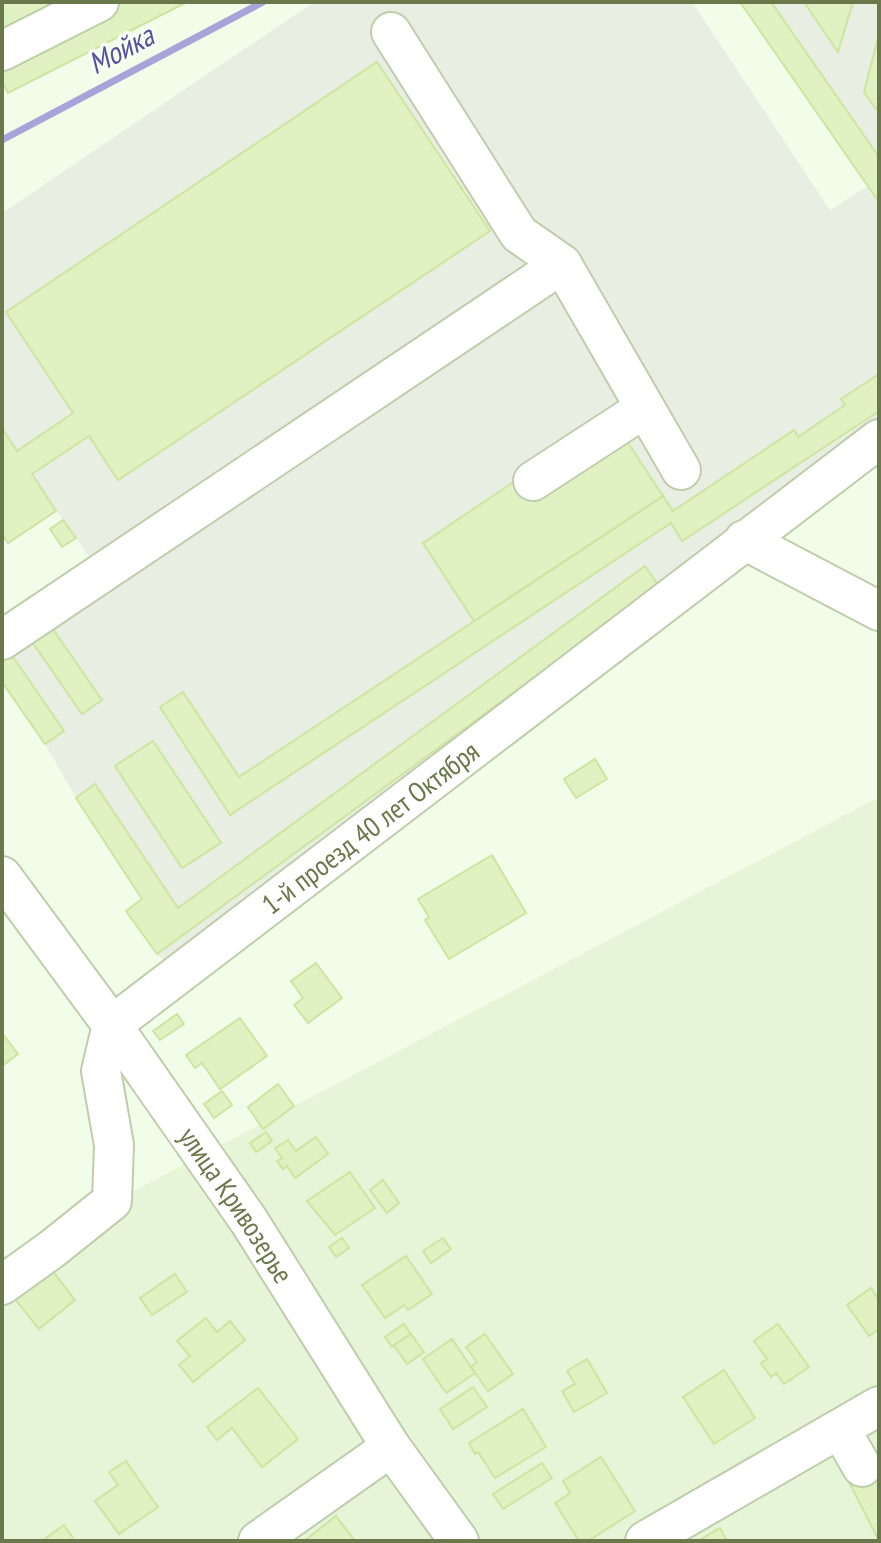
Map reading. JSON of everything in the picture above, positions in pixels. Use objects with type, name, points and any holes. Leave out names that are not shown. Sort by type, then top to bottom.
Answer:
[{"type":"street","points":[[2,51],[99,2]]},
{"type":"street","points":[[391,32],[519,234],[562,264],[681,470]]},
{"type":"street","points":[[2,640],[562,264]]},
{"type":"street","points":[[533,481],[645,408]]},
{"type":"street","name":"1-й проезд 40 лет Октября","points":[[112,1025],[879,439]]},
{"type":"street","points":[[744,540],[879,611]]},
{"type":"street","name":"улица Кривозерье","points":[[2,876],[112,1025],[249,1221],[391,1447],[459,1541]]},
{"type":"street","points":[[2,1285],[112,1201],[114,1145],[101,1071],[112,1025]]},
{"type":"street","points":[[645,1541],[879,1406]]},
{"type":"street","points":[[840,1429],[862,1467]]},
{"type":"street","points":[[258,1541],[391,1447]]},
{"type":"shaded area","points":[[314,2],[692,2],[830,210],[868,186],[740,2],[879,2],[879,462],[187,982],[157,954],[126,911],[142,899],[45,744],[2,682],[2,660],[108,584],[76,538],[62,547],[50,529],[63,520],[56,511],[8,543],[2,534],[2,213]]},
{"type":"shaded area","points":[[879,797],[879,1541],[2,1541],[2,1265],[47,1237]]},
{"type":"building","points":[[2,2],[78,2],[2,40]]},
{"type":"building","points":[[119,2],[187,2],[8,93],[2,81],[2,61]]},
{"type":"building","points":[[740,2],[771,2],[879,157],[879,202]]},
{"type":"building","points":[[804,2],[853,2],[838,52]]},
{"type":"building","points":[[879,34],[879,113],[864,92]]},
{"type":"building","points":[[377,62],[490,231],[118,480],[89,436],[32,474],[56,511],[8,543],[2,534],[2,428],[17,451],[73,413],[6,312]]},
{"type":"building","points":[[879,374],[879,411],[682,541],[671,523],[230,815],[160,707],[183,692],[239,777],[663,496],[673,511],[794,430],[798,437],[845,405],[841,399]]},
{"type":"building","points":[[624,437],[663,496],[474,621],[423,543],[518,479]]},
{"type":"building","points":[[63,520],[76,538],[62,547],[50,529]]},
{"type":"building","points":[[645,566],[659,586],[157,954],[126,911],[142,899],[76,798],[95,784],[178,908]]},
{"type":"building","points":[[50,625],[102,700],[82,714],[30,639]]},
{"type":"building","points":[[11,654],[64,731],[45,744],[2,682],[2,660]]},
{"type":"building","points":[[153,741],[221,843],[182,868],[115,766]]},
{"type":"building","points":[[595,759],[607,779],[576,798],[564,779]]},
{"type":"building","points":[[492,855],[526,913],[449,959],[425,920],[429,917],[418,899]]},
{"type":"building","points":[[316,963],[342,998],[308,1023],[294,1005],[303,998],[291,981]]},
{"type":"building","points":[[177,1014],[184,1024],[160,1040],[153,1031]]},
{"type":"building","points":[[240,1018],[267,1056],[220,1089],[202,1063],[195,1068],[186,1055]]},
{"type":"building","points":[[2,1033],[18,1054],[2,1066]]},
{"type":"building","points":[[278,1084],[294,1106],[263,1129],[248,1107]]},
{"type":"building","points":[[222,1091],[232,1105],[214,1118],[204,1104]]},
{"type":"building","points":[[266,1132],[272,1141],[256,1152],[250,1143]]},
{"type":"building","points":[[316,1137],[328,1154],[295,1178],[287,1166],[283,1169],[277,1161],[282,1158],[275,1148],[288,1140],[296,1151]]},
{"type":"building","points":[[350,1172],[375,1208],[335,1235],[307,1201]]},
{"type":"building","points":[[383,1180],[399,1203],[387,1213],[370,1190]]},
{"type":"building","points":[[342,1238],[349,1248],[336,1257],[329,1247]]},
{"type":"building","points":[[443,1238],[451,1249],[431,1263],[423,1251]]},
{"type":"building","points":[[406,1256],[432,1294],[408,1310],[404,1305],[385,1318],[362,1285]]},
{"type":"building","points":[[48,1265],[75,1300],[39,1329],[11,1294]]},
{"type":"building","points":[[175,1274],[187,1292],[152,1315],[140,1298]]},
{"type":"building","points":[[871,1288],[879,1300],[879,1329],[869,1336],[847,1305]]},
{"type":"building","points":[[206,1318],[217,1332],[230,1321],[245,1340],[193,1382],[179,1365],[190,1356],[177,1341]]},
{"type":"building","points":[[404,1324],[411,1334],[392,1347],[385,1337]]},
{"type":"building","points":[[778,1324],[809,1367],[784,1384],[776,1373],[771,1377],[761,1363],[767,1359],[754,1341]]},
{"type":"building","points":[[411,1334],[424,1352],[407,1364],[394,1345]]},
{"type":"building","points":[[485,1334],[513,1374],[488,1391],[471,1367],[477,1362],[466,1347]]},
{"type":"building","points":[[452,1339],[475,1373],[446,1393],[423,1359]]},
{"type":"building","points":[[587,1359],[607,1393],[574,1412],[562,1391],[575,1384],[567,1371]]},
{"type":"building","points":[[724,1370],[755,1418],[714,1444],[683,1397]]},
{"type":"building","points":[[473,1387],[487,1407],[453,1429],[440,1409]]},
{"type":"building","points":[[258,1388],[298,1439],[262,1467],[232,1428],[217,1440],[207,1427]]},
{"type":"building","points":[[523,1409],[546,1447],[495,1478],[469,1443]]},
{"type":"building","points":[[601,1457],[635,1511],[588,1541],[579,1541],[555,1503],[570,1493],[563,1481]]},
{"type":"building","points":[[126,1461],[158,1507],[119,1534],[95,1501],[118,1485],[109,1472]]},
{"type":"building","points":[[542,1463],[552,1478],[503,1509],[493,1494]]},
{"type":"building","points":[[874,1470],[879,1480],[879,1541],[849,1482]]},
{"type":"building","points":[[336,1516],[355,1541],[304,1541]]},
{"type":"building","points":[[64,1525],[75,1541],[42,1541]]},
{"type":"building","points":[[720,1528],[727,1541],[698,1541]]},
{"type":"waterway","name":"Мойка","points":[[2,140],[263,2]]}]
